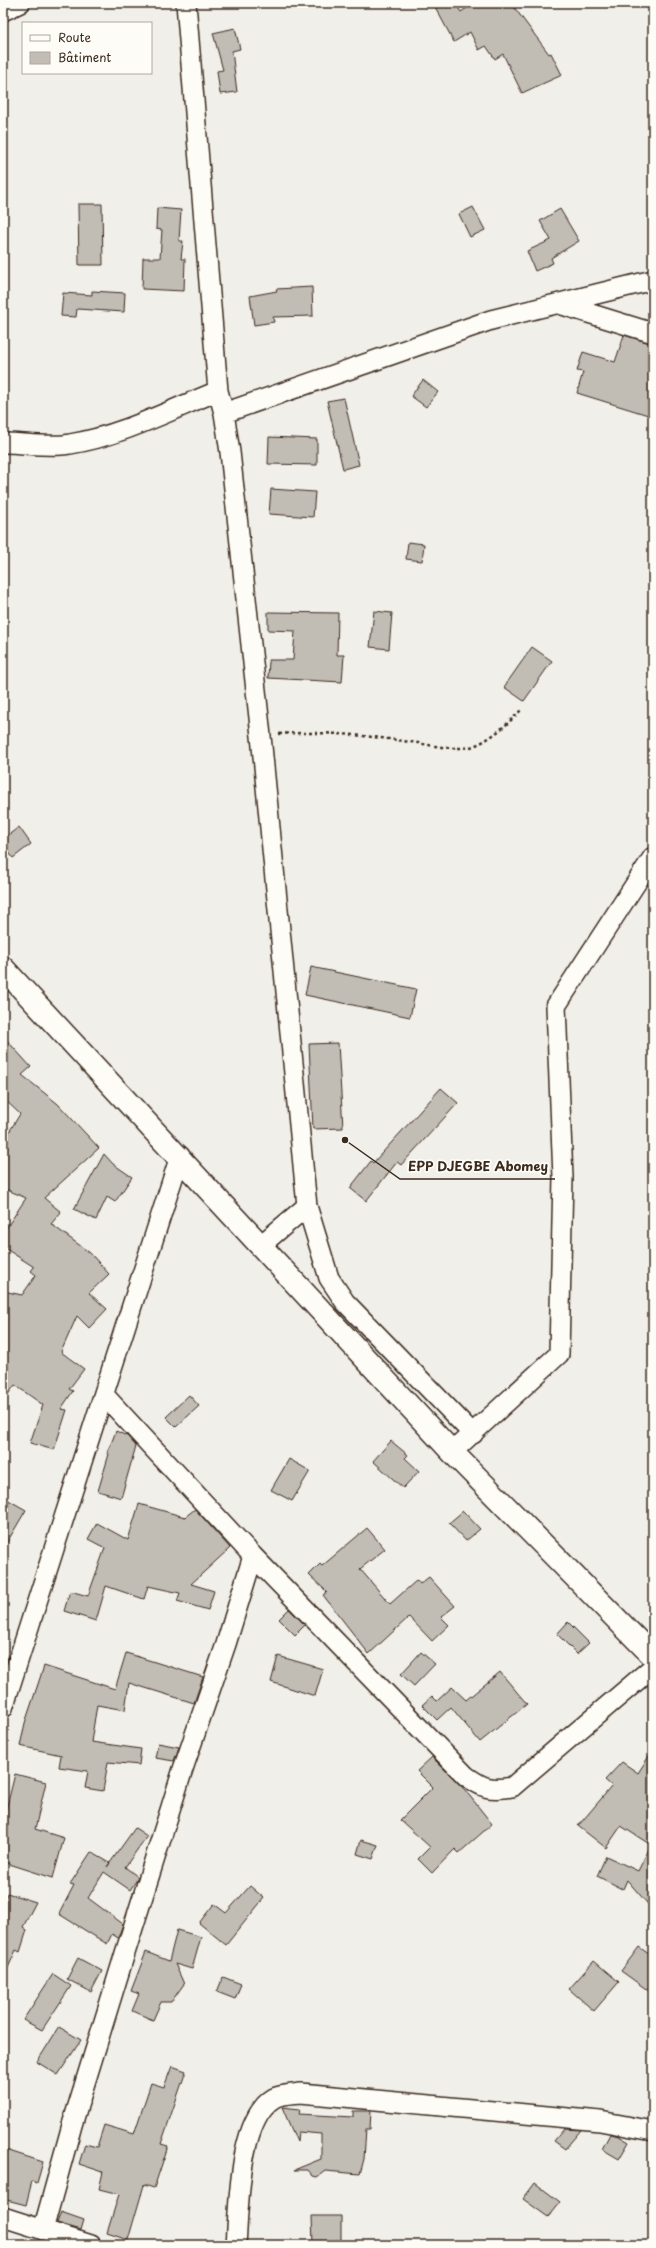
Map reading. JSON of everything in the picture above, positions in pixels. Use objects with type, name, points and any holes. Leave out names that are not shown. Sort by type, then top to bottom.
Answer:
[{"type":"street","points":[[3,11],[20,3]]},
{"type":"street","points":[[186,3],[218,391],[224,413],[261,736],[306,1206],[329,1278],[345,1302],[473,1434]]},
{"type":"street","points":[[224,413],[491,320],[653,280]]},
{"type":"street","points":[[558,304],[653,333]]},
{"type":"street","points":[[3,443],[24,443],[47,446],[71,444],[124,429],[218,391]]},
{"type":"street","points":[[452,1452],[559,1354],[563,1177],[556,1006],[653,856]]},
{"type":"street","points":[[3,968],[180,1156],[452,1452],[653,1656]]},
{"type":"street","points":[[3,1708],[180,1156]]},
{"type":"street","points":[[261,1245],[306,1206]]},
{"type":"street","points":[[104,1395],[252,1556],[466,1776],[480,1786],[495,1790],[512,1787],[653,1667]]},
{"type":"street","points":[[43,2230],[72,2125],[126,1950],[183,1769],[226,1644],[252,1556]]},
{"type":"street","points":[[236,2245],[240,2188],[246,2144],[258,2113],[274,2098],[301,2093],[600,2121],[653,2131]]},
{"type":"street","points":[[3,2217],[91,2245]]},
{"type":"path","points":[[261,736],[309,732],[360,735],[442,747],[470,747],[494,734],[522,710]]},
{"type":"building","points":[[433,3],[455,3],[461,12],[474,3],[511,3],[549,54],[551,53],[562,75],[522,93],[503,54],[495,59],[486,46],[479,50],[470,32],[454,42]]},
{"type":"building","points":[[235,28],[240,49],[232,51],[237,92],[220,94],[217,71],[223,70],[213,33]]},
{"type":"building","points":[[78,204],[102,204],[103,265],[79,265]]},
{"type":"building","points":[[473,207],[485,230],[470,237],[459,214]]},
{"type":"building","points":[[157,208],[181,210],[179,241],[183,241],[181,259],[185,259],[184,291],[142,289],[143,258],[160,258],[162,230],[156,229]]},
{"type":"building","points":[[560,209],[579,241],[551,258],[553,263],[535,271],[527,251],[551,240],[540,221]]},
{"type":"building","points":[[312,287],[313,316],[273,317],[274,322],[254,325],[250,296],[277,291],[276,289]]},
{"type":"building","points":[[92,291],[125,293],[124,312],[77,309],[76,317],[61,316],[63,293],[92,295]]},
{"type":"building","points":[[624,335],[653,344],[653,402],[648,415],[577,393],[583,372],[577,371],[583,352],[615,362]]},
{"type":"building","points":[[423,380],[438,392],[426,407],[411,396]]},
{"type":"building","points":[[344,398],[359,465],[343,469],[327,401]]},
{"type":"building","points":[[269,437],[317,439],[317,465],[268,464]]},
{"type":"building","points":[[271,489],[315,492],[313,517],[269,514]]},
{"type":"building","points":[[408,542],[424,544],[422,561],[406,559]]},
{"type":"building","points":[[374,611],[392,613],[389,649],[370,647]]},
{"type":"building","points":[[268,612],[338,613],[337,655],[344,655],[342,682],[268,678],[269,660],[293,660],[295,631],[268,630]]},
{"type":"building","points":[[532,647],[552,661],[524,701],[504,687]]},
{"type":"building","points":[[19,827],[31,844],[13,858],[3,844],[3,839]]},
{"type":"building","points":[[311,967],[416,989],[410,1017],[305,995]]},
{"type":"building","points":[[3,1036],[31,1067],[22,1075],[58,1104],[99,1148],[44,1198],[61,1212],[51,1224],[90,1253],[109,1274],[89,1293],[107,1309],[89,1328],[77,1316],[61,1352],[84,1369],[69,1389],[73,1391],[61,1409],[67,1410],[54,1450],[30,1443],[43,1405],[15,1385],[3,1401],[3,1291],[22,1295],[36,1275],[31,1271],[34,1267],[3,1247],[3,1233],[26,1198],[3,1188],[3,1142],[20,1114],[3,1098]]},
{"type":"building","points":[[338,1043],[343,1128],[313,1129],[309,1044]]},
{"type":"building","points":[[441,1088],[458,1103],[401,1165],[397,1162],[366,1201],[350,1188],[371,1161],[373,1163]]},
{"type":"building","points":[[104,1154],[113,1164],[132,1177],[115,1202],[107,1197],[96,1220],[74,1209]]},
{"type":"building","points":[[189,1395],[199,1406],[176,1427],[166,1417]]},
{"type":"building","points":[[116,1431],[127,1436],[136,1446],[121,1498],[98,1491],[109,1454],[107,1454]]},
{"type":"building","points":[[391,1441],[408,1455],[405,1458],[419,1471],[403,1488],[373,1461]]},
{"type":"building","points":[[289,1459],[310,1471],[292,1501],[271,1490]]},
{"type":"building","points":[[3,1497],[26,1510],[3,1549]]},
{"type":"building","points":[[139,1504],[185,1517],[195,1509],[230,1548],[191,1584],[214,1591],[208,1610],[177,1601],[180,1593],[148,1586],[144,1599],[106,1586],[96,1621],[64,1611],[70,1591],[88,1596],[105,1548],[88,1539],[97,1523],[128,1540]]},
{"type":"building","points":[[463,1511],[480,1529],[466,1541],[449,1523]]},
{"type":"building","points":[[367,1528],[385,1549],[360,1569],[390,1604],[417,1580],[420,1584],[429,1577],[455,1606],[441,1617],[449,1625],[432,1641],[409,1617],[369,1654],[323,1595],[327,1592],[309,1575],[320,1564],[322,1566]]},
{"type":"building","points":[[289,1609],[305,1625],[295,1635],[279,1619]]},
{"type":"building","points":[[568,1622],[589,1643],[577,1654],[557,1634]]},
{"type":"building","points":[[421,1652],[435,1664],[414,1686],[401,1674]]},
{"type":"building","points":[[126,1653],[203,1677],[194,1703],[129,1683],[125,1710],[97,1705],[91,1742],[141,1749],[139,1765],[108,1762],[103,1791],[85,1788],[88,1771],[59,1767],[61,1755],[20,1746],[25,1723],[44,1666],[115,1689]]},
{"type":"building","points":[[278,1656],[323,1669],[315,1696],[271,1682]]},
{"type":"building","points":[[500,1672],[527,1704],[480,1742],[451,1707],[437,1720],[422,1705],[432,1696],[437,1701],[452,1687],[466,1700]]},
{"type":"building","points":[[158,1743],[179,1747],[174,1761],[155,1758]]},
{"type":"building","points":[[653,1750],[653,1910],[627,1880],[623,1889],[597,1876],[606,1856],[638,1871],[651,1845],[621,1826],[606,1848],[578,1826],[612,1786],[605,1780],[622,1762],[638,1773]]},
{"type":"building","points":[[432,1757],[465,1790],[492,1824],[459,1853],[455,1849],[432,1873],[418,1859],[430,1847],[400,1820],[433,1787],[417,1771]]},
{"type":"building","points":[[15,1774],[46,1782],[35,1829],[64,1838],[53,1878],[3,1862],[3,1822]]},
{"type":"building","points":[[135,1828],[147,1836],[125,1867],[138,1877],[130,1890],[104,1872],[88,1898],[123,1924],[118,1938],[112,1934],[107,1944],[59,1914],[74,1885],[70,1884],[91,1852],[110,1863]]},
{"type":"building","points":[[361,1840],[378,1845],[373,1859],[357,1854]]},
{"type":"building","points":[[250,1886],[264,1898],[226,1945],[199,1923],[214,1904],[226,1913]]},
{"type":"building","points":[[7,1893],[36,1902],[23,1927],[27,1930],[20,1952],[16,1950],[3,1979],[3,1906]]},
{"type":"building","points":[[177,1930],[201,1937],[192,1969],[175,1964],[184,1984],[171,2002],[161,2002],[153,2020],[132,2011],[139,1994],[131,1991],[146,1952],[169,1961]]},
{"type":"building","points":[[639,1947],[653,1957],[653,1994],[621,1971]]},
{"type":"building","points":[[78,1958],[102,1971],[91,1992],[67,1979]]},
{"type":"building","points":[[594,1961],[619,1982],[594,2011],[569,1989]]},
{"type":"building","points":[[53,1974],[71,1986],[42,2030],[23,2020]]},
{"type":"building","points":[[223,1977],[241,1984],[235,1999],[217,1992]]},
{"type":"building","points":[[59,2027],[81,2040],[58,2075],[37,2062]]},
{"type":"building","points":[[172,2066],[186,2071],[161,2144],[168,2146],[154,2188],[144,2185],[128,2240],[107,2233],[119,2194],[99,2189],[103,2172],[79,2164],[85,2144],[97,2147],[104,2125],[134,2134],[151,2083],[164,2087]]},
{"type":"building","points":[[282,2107],[300,2109],[299,2114],[353,2117],[353,2111],[371,2111],[370,2129],[366,2129],[364,2159],[360,2174],[325,2171],[317,2177],[313,2176],[308,2170],[294,2170],[321,2159],[321,2134],[298,2132],[297,2142]]},
{"type":"building","points":[[564,2129],[581,2130],[565,2149],[554,2141]]},
{"type":"building","points":[[610,2134],[619,2136],[629,2142],[619,2159],[602,2149]]},
{"type":"building","points":[[3,2149],[43,2162],[37,2183],[32,2181],[26,2205],[3,2199]]},
{"type":"building","points":[[535,2183],[560,2202],[548,2217],[523,2199]]},
{"type":"building","points":[[61,2212],[84,2220],[81,2230],[57,2223]]},
{"type":"building","points":[[312,2216],[341,2216],[341,2245],[313,2245]]},
{"type":"place","name":"EPP DJEGBE Abomey","points":[[345,1140]]}]
